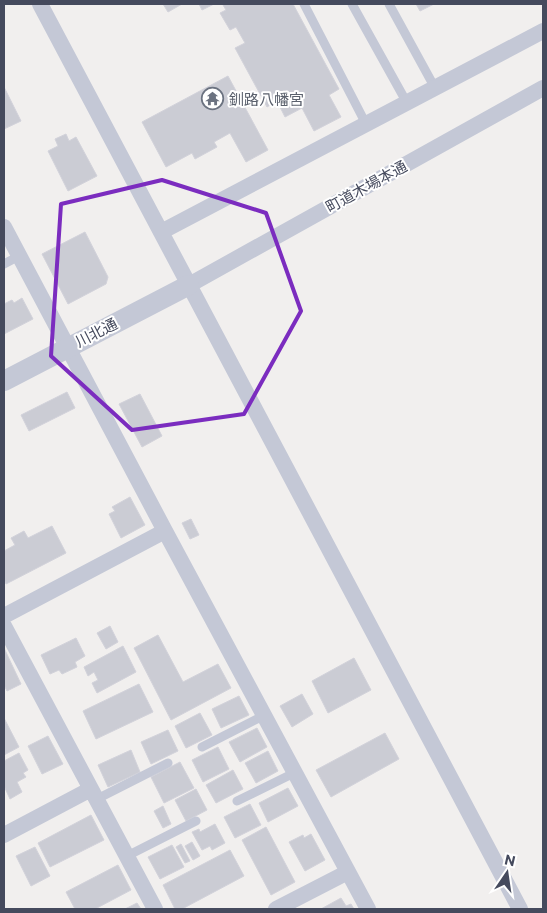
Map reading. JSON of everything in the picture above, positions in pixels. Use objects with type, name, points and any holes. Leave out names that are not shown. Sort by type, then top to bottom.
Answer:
[{"type":"street","points":[[40,4],[520,909]]},
{"type":"street","points":[[161,232],[543,31]]},
{"type":"street","name":"町道木場本通","points":[[189,285],[543,88]]},
{"type":"street","points":[[4,227],[165,532],[368,909]]},
{"type":"street","name":"川北通","points":[[4,381],[189,285]]},
{"type":"street","points":[[4,616],[165,532]]},
{"type":"street","points":[[4,626],[155,909]]},
{"type":"street","points":[[4,835],[94,794]]},
{"type":"street","points":[[276,909],[348,872]]},
{"type":"lane","points":[[304,4],[366,124]]},
{"type":"lane","points":[[352,4],[406,103]]},
{"type":"lane","points":[[389,4],[435,88]]},
{"type":"lane","points":[[4,264],[19,256]]},
{"type":"lane","points":[[202,747],[264,716]]},
{"type":"lane","points":[[94,794],[168,763]]},
{"type":"lane","points":[[237,801],[294,773]]},
{"type":"lane","points":[[127,856],[196,821]]},
{"type":"highlighted area","points":[[162,180],[266,213],[301,311],[244,414],[132,430],[51,356],[61,204]]},
{"type":"building","points":[[163,4],[182,4],[168,12]]},
{"type":"building","points":[[199,4],[214,4],[202,10]]},
{"type":"building","points":[[293,4],[339,89],[329,95],[341,117],[314,131],[302,108],[285,117],[277,101],[267,107],[235,48],[245,43],[236,27],[230,30],[220,13],[226,10],[223,5]]},
{"type":"building","points":[[416,4],[434,4],[420,11]]},
{"type":"building","name":"釧路八幡宮","points":[[228,76],[268,150],[246,162],[230,133],[214,142],[217,147],[195,159],[192,153],[166,167],[142,122]]},
{"type":"building","points":[[4,87],[21,121],[4,129]]},
{"type":"building","points":[[66,134],[69,141],[76,137],[97,176],[68,191],[48,151],[58,146],[55,139]]},
{"type":"building","points":[[85,232],[108,277],[106,284],[68,304],[42,254]]},
{"type":"building","points":[[22,298],[33,319],[4,334],[4,304],[12,300],[14,303]]},
{"type":"building","points":[[67,392],[75,408],[29,431],[21,415]]},
{"type":"building","points":[[140,394],[162,436],[142,447],[119,404]]},
{"type":"building","points":[[130,497],[145,525],[121,538],[109,514],[115,511],[112,507]]},
{"type":"building","points":[[191,519],[199,535],[190,539],[182,523]]},
{"type":"building","points":[[52,526],[66,553],[6,584],[4,579],[4,551],[15,545],[11,538],[24,531],[28,538]]},
{"type":"building","points":[[110,626],[118,642],[106,649],[97,633]]},
{"type":"building","points":[[158,635],[183,682],[218,664],[231,688],[171,720],[134,648]]},
{"type":"building","points":[[76,638],[85,656],[75,662],[77,667],[62,674],[59,670],[50,674],[41,655]]},
{"type":"building","points":[[123,646],[136,672],[97,693],[92,683],[98,680],[94,672],[88,676],[84,667]]},
{"type":"building","points":[[4,648],[21,684],[7,691],[4,685]]},
{"type":"building","points":[[354,658],[371,690],[328,713],[312,681]]},
{"type":"building","points":[[139,684],[153,712],[96,739],[83,711]]},
{"type":"building","points":[[302,694],[313,714],[292,727],[280,706]]},
{"type":"building","points":[[239,696],[249,715],[221,728],[212,709]]},
{"type":"building","points":[[200,713],[212,735],[186,748],[175,726]]},
{"type":"building","points":[[4,718],[19,747],[4,755]]},
{"type":"building","points":[[257,728],[267,747],[240,762],[229,742]]},
{"type":"building","points":[[168,730],[178,751],[151,764],[141,742]]},
{"type":"building","points":[[385,733],[399,759],[331,797],[316,770]]},
{"type":"building","points":[[48,736],[63,764],[42,774],[28,746]]},
{"type":"building","points":[[218,747],[229,769],[203,782],[192,760]]},
{"type":"building","points":[[131,750],[140,772],[108,787],[98,765]]},
{"type":"building","points":[[268,751],[278,771],[256,783],[245,763]]},
{"type":"building","points":[[19,753],[28,770],[23,773],[26,777],[17,782],[22,792],[10,799],[4,786],[4,761]]},
{"type":"building","points":[[180,762],[194,788],[164,803],[151,777]]},
{"type":"building","points":[[233,770],[243,789],[216,803],[206,785]]},
{"type":"building","points":[[288,788],[298,806],[268,822],[259,803]]},
{"type":"building","points":[[196,789],[207,810],[186,821],[175,800]]},
{"type":"building","points":[[250,804],[261,825],[235,838],[224,817]]},
{"type":"building","points":[[163,806],[171,824],[163,828],[154,811]]},
{"type":"building","points":[[91,815],[104,840],[50,867],[38,843]]},
{"type":"building","points":[[215,824],[225,843],[212,850],[210,846],[202,850],[192,832],[199,829],[200,832]]},
{"type":"building","points":[[266,827],[295,882],[271,895],[242,840]]},
{"type":"building","points":[[311,834],[325,860],[305,871],[289,842],[303,835],[304,838]]},
{"type":"building","points":[[192,842],[200,856],[193,860],[185,846]]},
{"type":"building","points":[[181,844],[190,861],[185,863],[176,847]]},
{"type":"building","points":[[172,845],[184,867],[160,879],[148,857]]},
{"type":"building","points":[[35,847],[50,876],[31,886],[16,856]]},
{"type":"building","points":[[230,850],[244,876],[182,909],[175,909],[163,885]]},
{"type":"building","points":[[118,865],[131,890],[95,909],[75,909],[66,892]]},
{"type":"building","points":[[341,898],[346,906],[351,904],[354,909],[321,909]]},
{"type":"building","points":[[137,903],[141,909],[125,909]]},
{"type":"place","name":"釧路八幡宮","points":[[213,99]]}]
